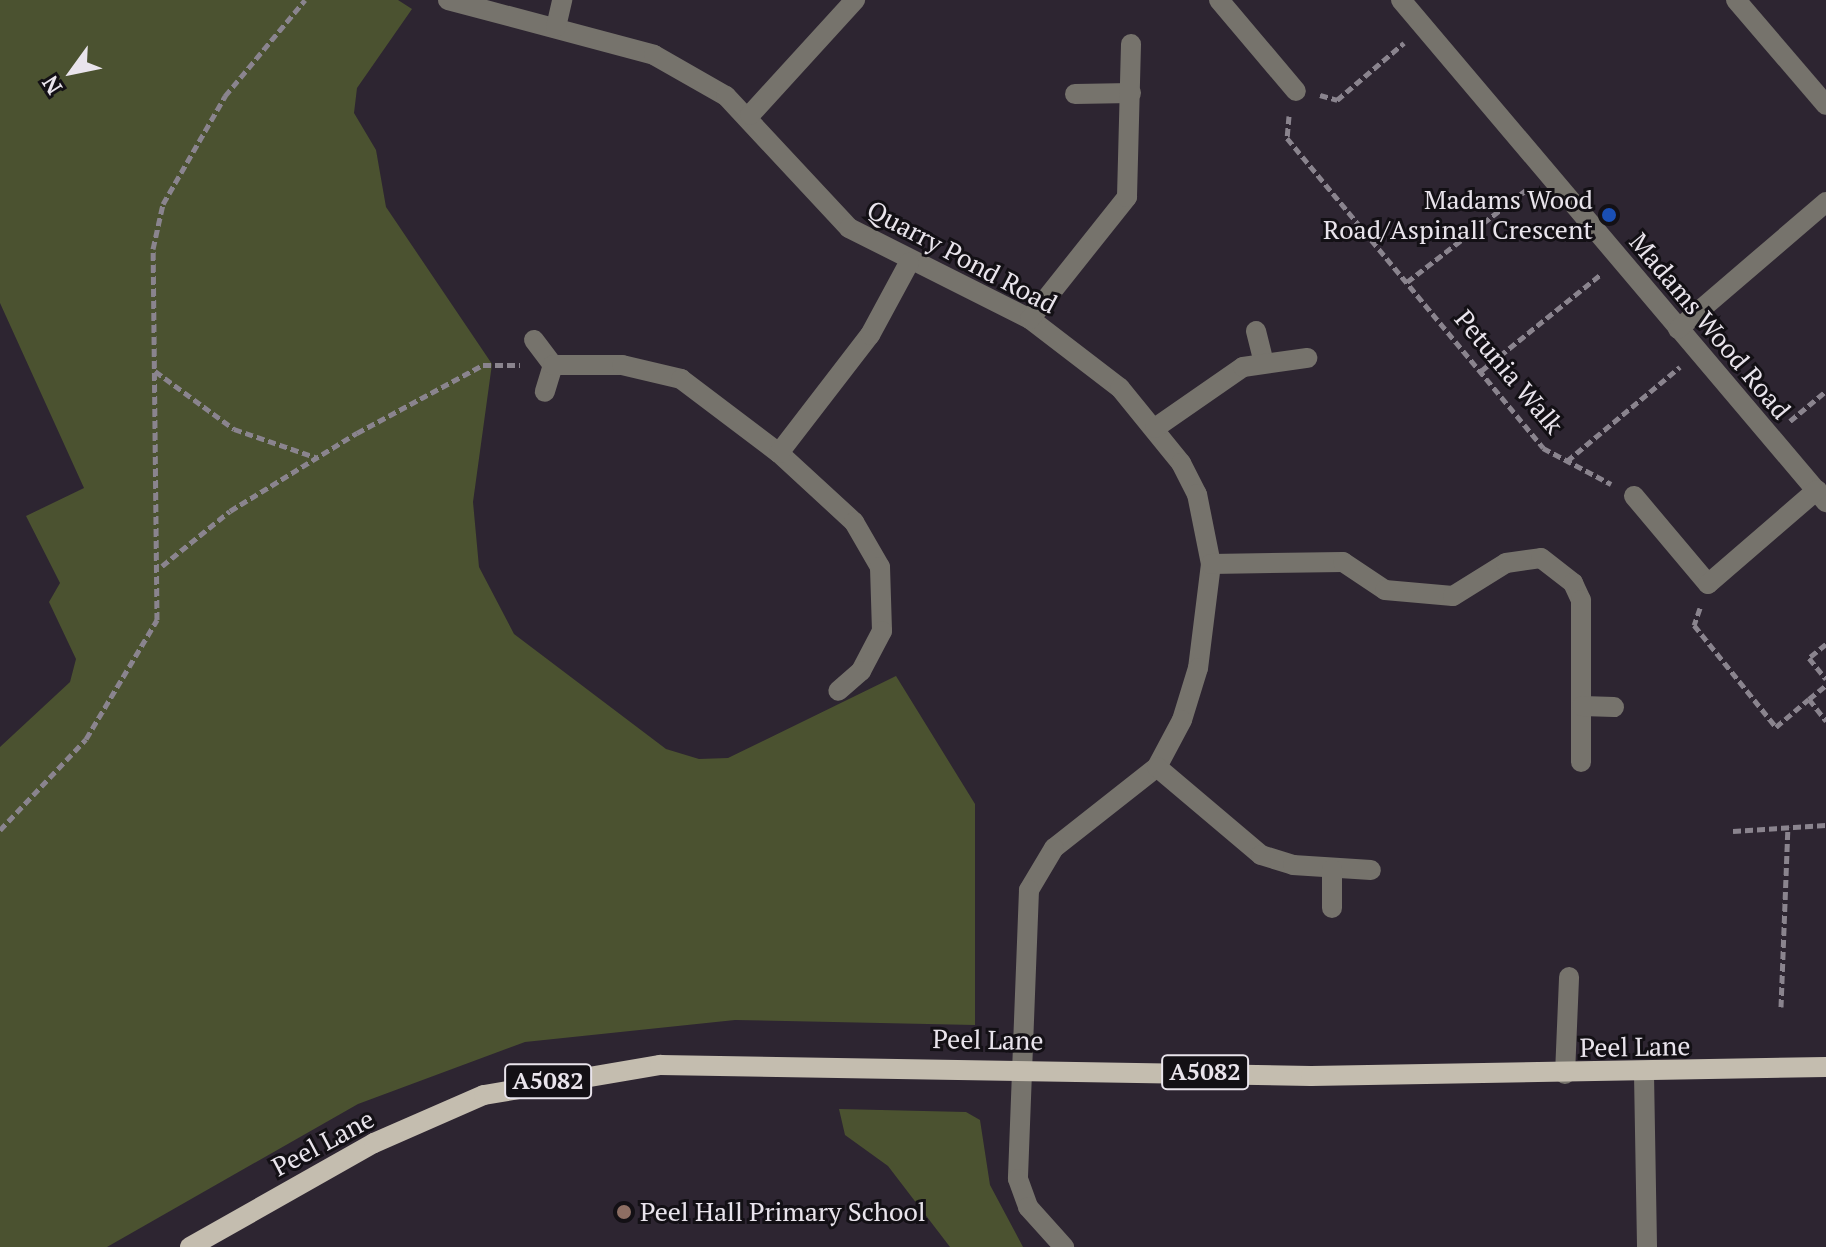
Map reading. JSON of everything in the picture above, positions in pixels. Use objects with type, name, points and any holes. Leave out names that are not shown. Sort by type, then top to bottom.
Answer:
[{"type":"main road","name":"Peel Lane","points":[[190,1247],[374,1143],[484,1095],[537,1083],[716,1062],[1020,1066],[1311,1076],[1644,1074],[1826,1067]]},
{"type":"street","name":"Quarry Pond Road","points":[[448,0],[654,55],[750,115],[849,228],[909,263],[1030,319],[1120,388],[1155,428],[1197,494],[1211,564],[1198,668],[1157,767],[1054,848],[1029,890],[1018,1179],[1028,1207],[1064,1247]]},
{"type":"street","points":[[556,27],[562,0]]},
{"type":"street","points":[[750,115],[855,0]]},
{"type":"street","points":[[1219,0],[1296,91]]},
{"type":"street","name":"Madams Wood Road","points":[[1401,0],[1821,496]]},
{"type":"street","points":[[1736,0],[1826,105]]},
{"type":"street","points":[[1030,319],[1127,197],[1131,44]]},
{"type":"street","points":[[1075,94],[1131,93]]},
{"type":"street","points":[[1678,329],[1826,202]]},
{"type":"street","points":[[779,453],[870,335],[909,263]]},
{"type":"street","points":[[1256,331],[1263,359]]},
{"type":"street","points":[[534,340],[553,365]]},
{"type":"street","points":[[1155,428],[1222,379],[1263,359],[1307,358]]},
{"type":"street","points":[[553,365],[622,365],[681,379],[779,453],[854,522],[880,567],[882,631],[861,671],[838,691]]},
{"type":"street","points":[[545,392],[553,365]]},
{"type":"street","points":[[1634,496],[1708,584],[1821,496]]},
{"type":"street","points":[[1211,564],[1343,562],[1385,590],[1453,596],[1506,563],[1541,558],[1573,583],[1581,600],[1581,762]]},
{"type":"street","points":[[1582,706],[1614,707]]},
{"type":"street","points":[[1157,767],[1261,855],[1332,869],[1371,870]]},
{"type":"street","points":[[1332,869],[1332,908]]},
{"type":"street","points":[[1565,1074],[1569,977]]},
{"type":"street","points":[[1644,1074],[1647,1247]]},
{"type":"path","points":[[0,830],[86,739],[136,665],[157,620],[162,566],[153,249],[163,204],[225,96],[305,0]]},
{"type":"path","points":[[1296,91],[1337,100],[1423,26]]},
{"type":"path","name":"Petunia Walk","points":[[1296,91],[1287,138],[1543,448],[1634,496]]},
{"type":"path","points":[[1407,282],[1546,173]]},
{"type":"path","points":[[1481,371],[1619,259]]},
{"type":"path","points":[[1567,461],[1698,352]]},
{"type":"path","points":[[162,566],[230,511],[316,458],[483,365],[553,365]]},
{"type":"path","points":[[155,371],[234,429],[316,458]]},
{"type":"path","points":[[1771,437],[1826,391]]},
{"type":"path","points":[[1708,584],[1694,625],[1776,727],[1826,682],[1809,658],[1826,644]]},
{"type":"path","points":[[1809,699],[1826,721]]},
{"type":"path","points":[[1733,831],[1826,825]]},
{"type":"path","points":[[1781,1007],[1788,827]]},
{"type":"green space","points":[[0,0],[398,0],[412,9],[357,88],[354,113],[376,150],[386,207],[492,364],[473,502],[479,567],[514,634],[666,749],[699,759],[728,758],[896,676],[975,804],[975,1025],[735,1020],[525,1042],[358,1104],[107,1247],[0,1247],[0,747],[70,682],[76,659],[49,602],[60,583],[26,516],[84,488],[0,303]]},
{"type":"green space","points":[[839,1109],[966,1112],[980,1120],[990,1185],[1023,1247],[950,1247],[888,1166],[845,1135]]},
{"type":"place","name":"Madams Wood Road/Aspinall Crescent","points":[[1609,215]]},
{"type":"place","name":"Peel Hall Primary School","points":[[624,1212]]}]
